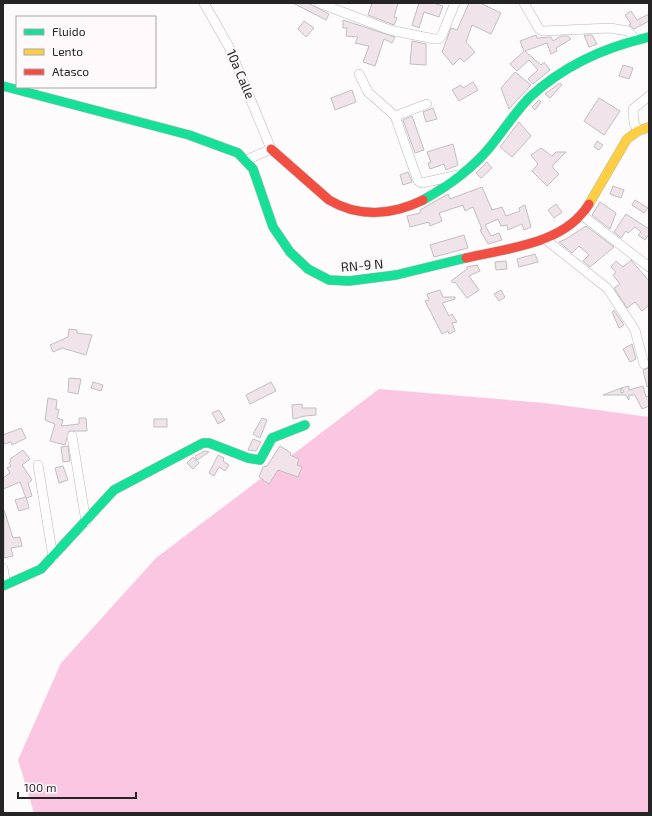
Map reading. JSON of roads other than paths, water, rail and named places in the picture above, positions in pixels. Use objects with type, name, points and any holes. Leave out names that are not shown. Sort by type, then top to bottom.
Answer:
[{"type":"street","name":"10a Calle","points":[[204,3],[229,47],[271,149]]},
{"type":"street","points":[[319,3],[390,30],[434,39],[439,39],[442,35],[455,3]]},
{"type":"street","points":[[524,3],[539,29],[544,31],[610,28],[628,31],[635,39]]},
{"type":"street","points":[[246,160],[271,149],[338,205],[354,211],[370,214],[404,210],[439,190],[461,174],[482,155],[536,91],[564,71],[592,55],[635,39],[649,37]]},
{"type":"street","points":[[359,74],[368,92],[395,116],[418,181],[422,183],[461,174]]},
{"type":"street","name":"RN-9 N","points":[[3,86],[188,135],[238,153],[253,169],[273,227],[290,252],[308,269],[329,280],[350,281],[396,275],[545,239],[568,227],[582,216],[627,139],[638,131],[649,127]]},
{"type":"street","points":[[638,131],[634,123],[633,109],[649,96]]},
{"type":"street","points":[[395,116],[427,104]]},
{"type":"street","points":[[582,216],[649,267]]},
{"type":"street","points":[[545,239],[607,288],[635,330],[644,364]]},
{"type":"street","points":[[3,568],[5,585],[41,569],[119,487],[203,443],[209,443],[248,458],[260,460],[272,438],[305,425]]},
{"type":"street","points":[[72,436],[86,522]]},
{"type":"street","points":[[38,465],[53,557]]}]
